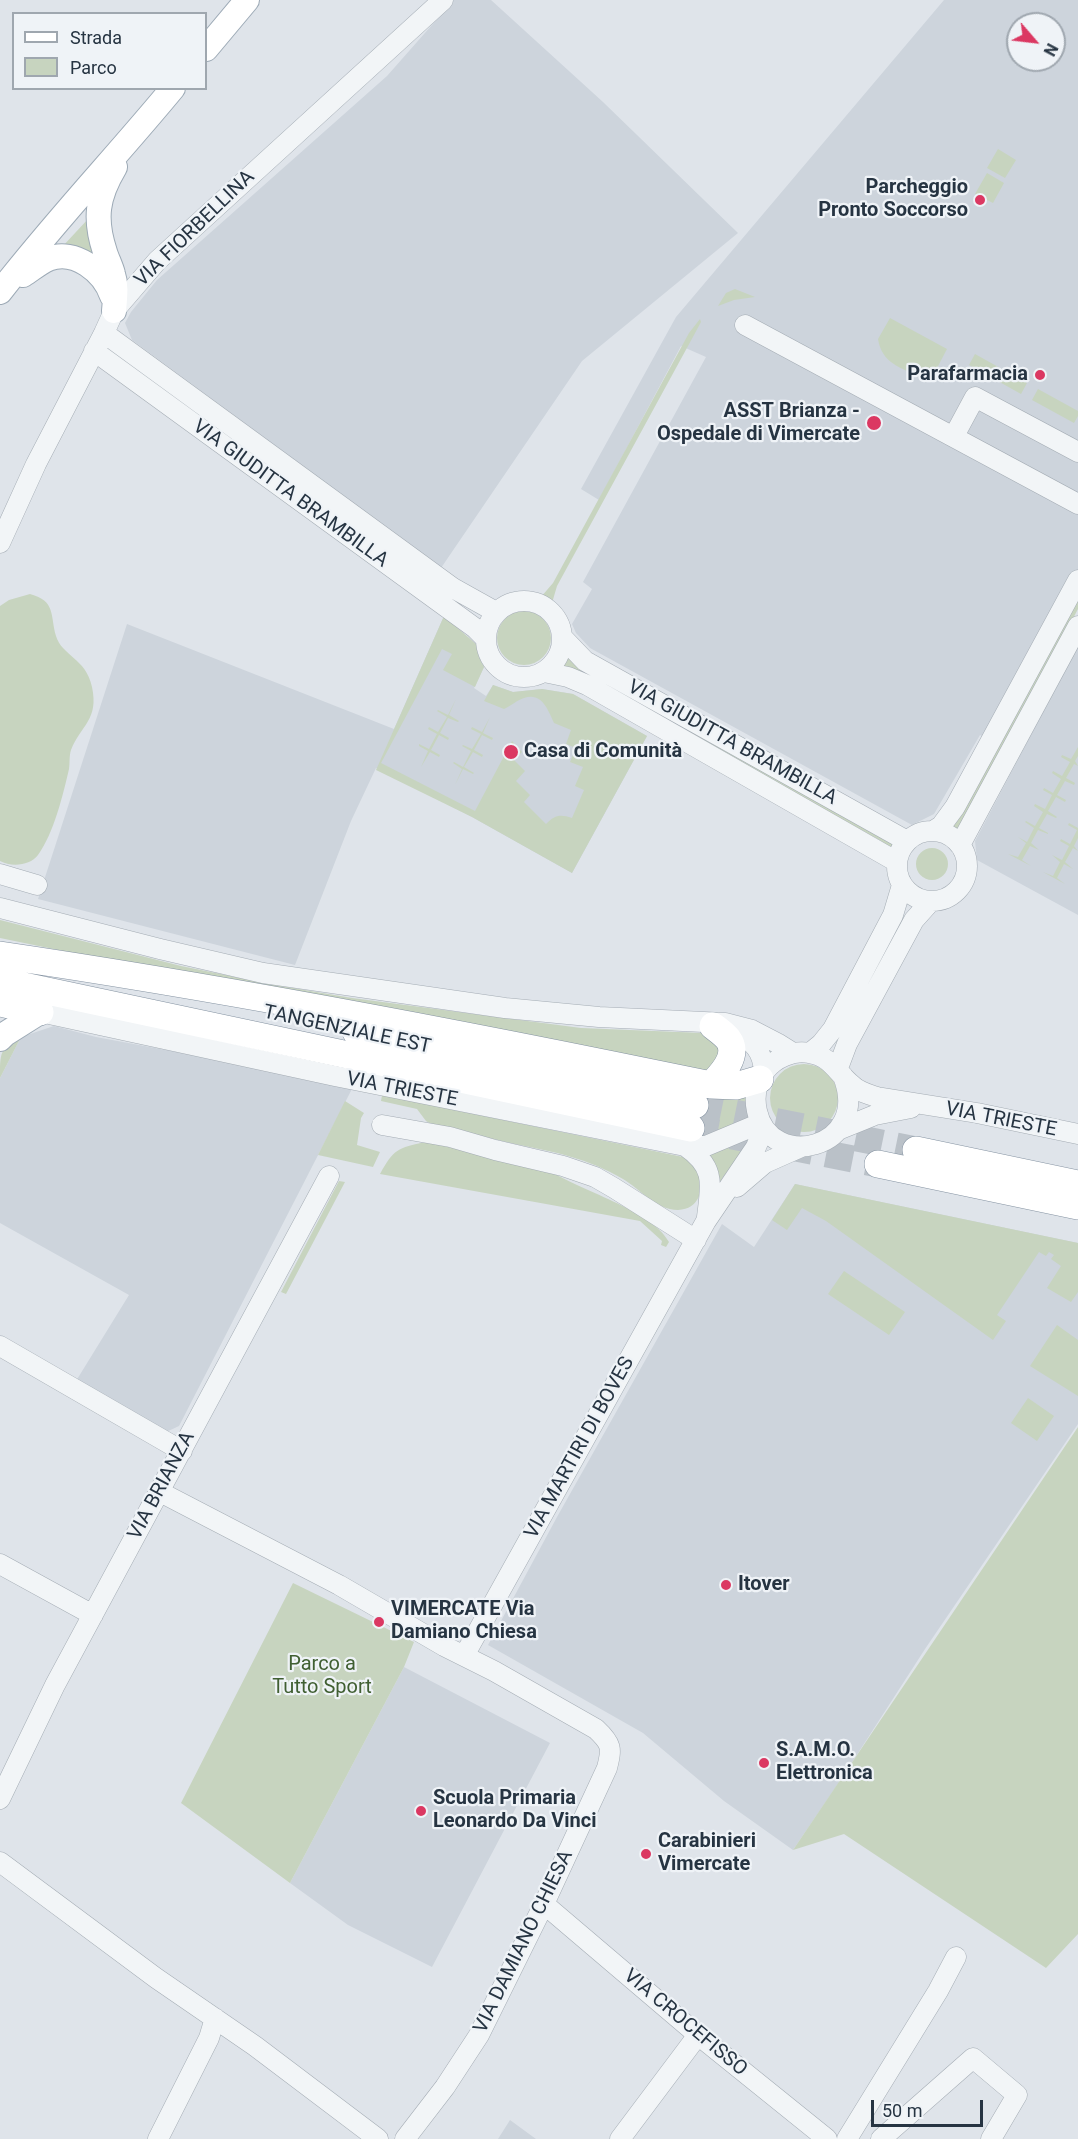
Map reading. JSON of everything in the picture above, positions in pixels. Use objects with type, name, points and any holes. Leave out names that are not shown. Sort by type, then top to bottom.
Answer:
[{"type":"highway","name":"TANGENZIALE EST","points":[[0,955],[695,1116]]},
{"type":"highway","name":"TANGENZIALE EST","points":[[0,981],[695,1116]]},
{"type":"highway","points":[[0,1004],[40,1012]]},
{"type":"highway","points":[[695,1116],[727,1065],[731,1054],[727,1039],[706,1024]]},
{"type":"highway","points":[[695,1116],[736,1086],[762,1075]]},
{"type":"highway","points":[[916,1150],[1078,1184]]},
{"type":"highway","points":[[878,1164],[1078,1206]]},
{"type":"main road","points":[[207,48],[247,0]]},
{"type":"main road","points":[[1,284],[76,189],[107,164],[171,90]]},
{"type":"main road","points":[[114,311],[116,290],[113,273],[97,222],[101,197],[110,176],[136,133]]},
{"type":"main road","points":[[1,284],[48,259],[67,257],[89,264],[105,280],[111,294],[114,311]]},
{"type":"main road","points":[[0,1039],[40,1012]]},
{"type":"street","name":"VIA FIORBELLINA","points":[[0,543],[36,464],[114,311],[157,261],[443,0]]},
{"type":"street","points":[[746,325],[1078,504]]},
{"type":"street","name":"VIA GIUDITTA BRAMBILLA","points":[[104,333],[453,588],[496,612],[514,602],[524,600],[536,602],[547,608],[556,617],[562,637],[585,661],[907,841]]},
{"type":"street","name":"VIA GIUDITTA BRAMBILLA","points":[[94,351],[475,628],[485,638],[492,661],[504,672],[522,678],[544,672],[568,677],[587,685],[897,862]]},
{"type":"street","points":[[954,436],[975,397],[1078,452]]},
{"type":"street","points":[[933,831],[948,818],[955,807],[1078,580]]},
{"type":"street","points":[[485,638],[488,624],[496,612]]},
{"type":"street","points":[[960,845],[1078,626]]},
{"type":"street","points":[[544,672],[558,657],[562,647],[562,637]]},
{"type":"street","points":[[933,831],[943,832],[960,845],[967,866],[960,886],[952,894],[931,901],[920,899],[902,885],[897,862],[900,851],[907,841],[923,832],[933,831]]},
{"type":"street","points":[[0,874],[37,885]]},
{"type":"street","points":[[762,1075],[782,1057],[802,1053],[821,1044],[833,1029],[893,915],[902,885]]},
{"type":"street","points":[[838,1130],[846,1118],[849,1104],[849,1089],[841,1072],[847,1044],[914,920],[931,901]]},
{"type":"street","name":"VIA TRIESTE","points":[[0,908],[263,973],[505,1008],[599,1017],[706,1024],[725,1023],[752,1030],[802,1053],[830,1061],[853,1086],[864,1093],[1078,1134]]},
{"type":"street","name":"VIA TRIESTE","points":[[40,1012],[335,1076],[695,1116],[706,1146],[763,1125],[756,1104],[756,1091],[762,1075],[763,1059],[751,1041],[738,1034],[706,1024]]},
{"type":"street","name":"VIA TRIESTE","points":[[801,1147],[828,1140],[838,1130],[875,1115],[923,1106]]},
{"type":"street","name":"VIA MARTIRI DI BOVES","points":[[695,1116],[699,1155],[708,1172],[710,1191],[706,1221]]},
{"type":"street","points":[[381,1125],[450,1137],[574,1170],[614,1188],[696,1240]]},
{"type":"street","points":[[763,1125],[774,1138],[801,1147]]},
{"type":"street","name":"VIA MARTIRI DI BOVES","points":[[464,1656],[706,1221],[756,1147],[763,1125]]},
{"type":"street","name":"VIA MARTIRI DI BOVES","points":[[723,1198],[765,1162],[801,1147]]},
{"type":"street","name":"VIA BRIANZA","points":[[0,1799],[55,1685],[329,1176]]},
{"type":"street","points":[[2,1351],[182,1450]]},
{"type":"street","name":"VIA DAMIANO CHIESA","points":[[160,1492],[339,1585],[596,1729],[608,1740],[611,1751],[608,1768],[544,1904],[471,2048],[445,2087],[405,2139]]},
{"type":"street","points":[[0,1564],[93,1615]]},
{"type":"street","points":[[0,1862],[182,1996],[361,2139]]},
{"type":"street","name":"VIA CROCEFISSO","points":[[544,1904],[698,2035],[827,2139]]},
{"type":"street","points":[[847,2139],[956,1957]]},
{"type":"street","points":[[158,2139],[214,2023]]},
{"type":"street","points":[[214,2023],[378,2139]]},
{"type":"street","points":[[620,2139],[698,2035]]},
{"type":"street","points":[[885,2138],[973,2058],[1017,2095],[991,2139]]},
{"type":"shaded area","points":[[454,0],[491,0],[603,102],[738,233],[582,361],[441,568],[132,340],[125,323],[157,280],[387,76]]},
{"type":"shaded area","name":"ASST Brianza - Ospedale di Vimercate","points":[[944,0],[1078,0],[1078,596],[997,745],[980,735],[934,814],[912,825],[590,648],[576,633],[572,624],[592,589],[583,582],[706,357],[681,346],[599,500],[581,489],[676,317]]},
{"type":"shaded area","points":[[444,616],[477,645],[479,658],[484,667],[474,688],[486,696],[493,685],[513,692],[542,689],[573,694],[647,736],[572,873],[472,817],[376,768],[351,821],[295,965],[38,899],[127,624],[394,729]]},
{"type":"shaded area","points":[[1078,646],[1078,915],[977,860],[975,841]]},
{"type":"shaded area","points":[[54,1026],[96,1037],[354,1085],[179,1426],[164,1433],[76,1381],[129,1295],[0,1223],[0,1078],[21,1037]]},
{"type":"shaded area","points":[[795,1184],[1078,1243],[1078,1424],[925,1649],[793,1850],[724,1801],[643,1733],[488,1645],[557,1517],[722,1224],[754,1247]]},
{"type":"shaded area","name":"Scuola Primaria Leonardo Da Vinci","points":[[404,1667],[550,1743],[432,1967],[348,1925],[290,1883]]},
{"type":"shaded area","points":[[510,2120],[536,2139],[498,2139]]},
{"type":"green space","points":[[998,149],[1016,160],[1005,178],[987,168]]},
{"type":"green space","points":[[987,173],[1004,183],[993,203],[975,194]]},
{"type":"green space","points":[[89,218],[99,257],[62,247]]},
{"type":"green space","points":[[735,289],[755,297],[734,300],[718,306],[726,293]]},
{"type":"green space","points":[[890,318],[947,349],[936,370],[921,378],[888,359],[878,339]]},
{"type":"green space","points":[[700,319],[701,322],[557,586],[552,603],[541,597],[553,583],[689,333]]},
{"type":"green space","points":[[975,354],[1027,383],[1021,394],[969,365]]},
{"type":"green space","points":[[1038,389],[1078,411],[1074,423],[1032,400]]},
{"type":"green space","points":[[30,594],[48,605],[59,643],[85,670],[94,698],[88,722],[71,750],[64,790],[49,836],[35,859],[15,865],[0,861],[0,606],[9,600]]},
{"type":"green space","points":[[1078,596],[1078,609],[959,831],[951,827],[955,823]]},
{"type":"green space","points":[[524,611],[534,613],[543,619],[549,628],[551,638],[549,648],[543,657],[534,663],[524,665],[514,663],[505,657],[499,648],[497,638],[499,628],[505,619],[514,613]]},
{"type":"green space","points":[[444,616],[477,645],[484,667],[475,687],[443,670],[452,654],[442,649],[381,763],[475,811],[512,741],[522,752],[514,760],[525,771],[516,781],[530,795],[524,802],[546,824],[558,816],[572,818],[584,790],[575,786],[583,767],[570,762],[576,748],[566,744],[571,730],[554,723],[544,703],[535,698],[521,699],[504,709],[484,701],[493,685],[513,692],[542,689],[573,694],[647,736],[572,873],[472,817],[376,770]]},
{"type":"green space","points":[[568,657],[896,841],[891,850],[881,841],[576,672],[562,668]]},
{"type":"green space","points":[[456,699],[449,715],[459,721],[448,718],[440,733],[449,738],[448,740],[439,735],[431,750],[440,755],[439,757],[430,752],[421,767],[428,751],[419,744],[429,749],[437,734],[428,729],[429,727],[438,732],[447,717],[437,711],[448,715]]},
{"type":"green space","points":[[490,717],[483,733],[493,738],[492,740],[482,735],[474,750],[483,755],[482,757],[473,752],[464,767],[474,773],[463,769],[455,785],[462,769],[453,763],[463,767],[471,751],[462,746],[472,749],[481,734],[471,729],[472,727],[482,732]]},
{"type":"green space","points":[[1078,747],[1078,756],[1075,761],[1078,766],[1074,764],[1066,778],[1075,783],[1074,785],[1065,781],[1057,795],[1066,800],[1065,802],[1056,797],[1048,811],[1057,817],[1047,814],[1039,828],[1048,834],[1038,830],[1031,843],[1039,850],[1030,846],[1022,860],[1031,866],[1008,854],[1018,857],[1026,843],[1018,837],[1027,842],[1034,828],[1025,822],[1035,826],[1043,812],[1034,806],[1035,804],[1045,809],[1052,795],[1043,790],[1044,788],[1053,793],[1061,779],[1052,773],[1053,771],[1062,776],[1070,762],[1061,757],[1062,755],[1071,759]]},
{"type":"green space","points":[[1069,823],[1078,828],[1078,838],[1074,846],[1078,851],[1073,848],[1065,862],[1073,869],[1064,864],[1057,878],[1065,884],[1043,872],[1053,876],[1060,862],[1052,855],[1062,860],[1069,846],[1060,841],[1061,839],[1070,844],[1077,830],[1068,825]]},
{"type":"green space","points":[[932,848],[943,853],[948,864],[943,875],[932,880],[921,875],[916,864],[921,853]]},
{"type":"green space","points":[[0,920],[181,966],[275,985],[352,998],[581,1028],[703,1033],[723,1044],[711,1076],[170,973],[0,938]]},
{"type":"green space","points":[[21,1037],[0,1078],[0,1062],[5,1048]]},
{"type":"green space","points":[[811,1064],[823,1070],[832,1079],[838,1091],[836,1111],[828,1122],[811,1132],[797,1132],[780,1122],[772,1111],[770,1091],[780,1074],[791,1066]]},
{"type":"green space","points":[[747,1094],[751,1120],[694,1140],[703,1096]]},
{"type":"green space","points":[[382,1095],[688,1158],[702,1173],[700,1192],[695,1203],[685,1209],[663,1207],[623,1179],[597,1166],[557,1153],[438,1128],[426,1121],[417,1109],[381,1101]]},
{"type":"green space","points":[[345,1101],[364,1113],[361,1118],[357,1145],[380,1152],[373,1167],[318,1155]]},
{"type":"green space","points":[[753,1135],[719,1183],[707,1154]]},
{"type":"green space","points":[[426,1142],[547,1169],[631,1210],[660,1230],[669,1242],[666,1247],[661,1245],[662,1241],[640,1221],[380,1174],[397,1151]]},
{"type":"green space","points":[[339,1181],[345,1182],[286,1294],[281,1292]]},
{"type":"green space","points":[[795,1184],[1078,1243],[1078,1292],[1071,1302],[1047,1288],[1061,1266],[1051,1259],[1054,1255],[1049,1252],[1046,1256],[1039,1252],[997,1315],[1006,1321],[993,1340],[826,1221],[802,1208],[787,1230],[772,1220]]},
{"type":"green space","points":[[844,1271],[905,1312],[889,1335],[828,1294]]},
{"type":"green space","points":[[1057,1325],[1078,1340],[1078,1396],[1030,1366]]},
{"type":"green space","points":[[1028,1398],[1054,1416],[1037,1441],[1011,1423]]},
{"type":"green space","points":[[1078,1427],[1078,1934],[1046,1968],[844,1834],[793,1850]]},
{"type":"green space","name":"Parco a Tutto Sport","points":[[293,1583],[414,1642],[404,1667],[290,1883],[181,1803]]},
{"type":"tunnel","points":[[695,1105],[916,1150]]},
{"type":"tunnel","points":[[691,1128],[748,1139]]},
{"type":"tunnel","points":[[786,1146],[878,1164]]},
{"type":"place","name":"Parcheggio Pronto Soccorso","points":[[980,200]]},
{"type":"place","name":"Parafarmacia","points":[[1040,375]]},
{"type":"place","name":"ASST Brianza - Ospedale di Vimercate","points":[[874,423]]},
{"type":"place","name":"Casa di Comunità","points":[[511,752]]},
{"type":"place","name":"Itover","points":[[726,1585]]},
{"type":"place","name":"VIMERCATE Via Damiano Chiesa","points":[[379,1622]]},
{"type":"place","name":"S.A.M.O. Elettronica","points":[[764,1763]]},
{"type":"place","name":"Scuola Primaria Leonardo Da Vinci","points":[[421,1811]]},
{"type":"place","name":"Carabinieri Vimercate","points":[[646,1854]]}]
